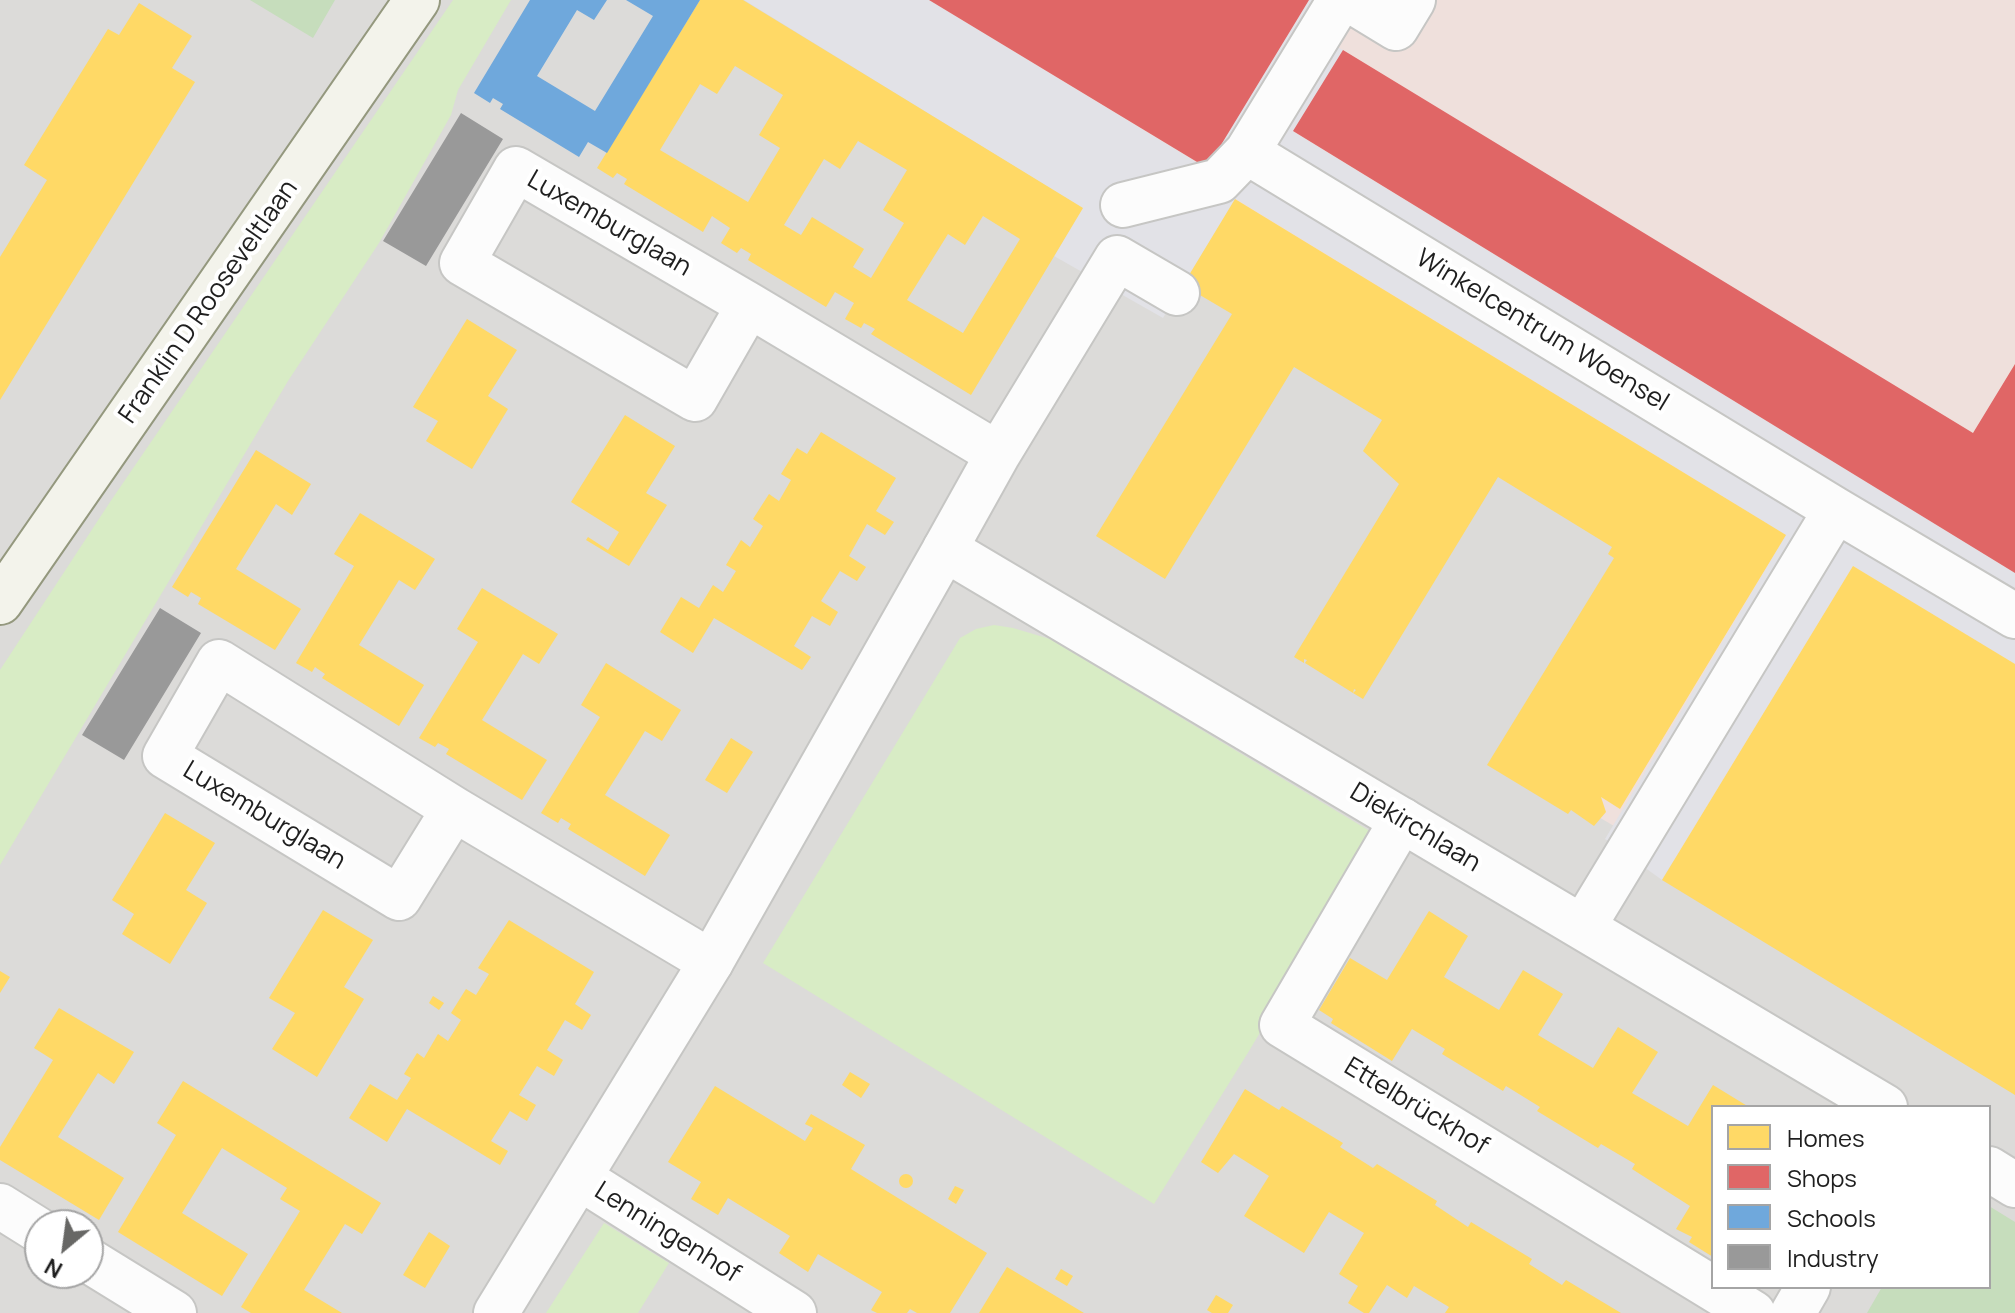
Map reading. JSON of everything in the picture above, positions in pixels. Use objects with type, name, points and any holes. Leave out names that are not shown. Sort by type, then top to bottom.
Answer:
[{"type":"main road","name":"Franklin D Rooseveltlaan","points":[[0,602],[417,0]]},
{"type":"street","points":[[1123,205],[1219,181],[1247,152],[1340,0]]},
{"type":"street","points":[[1350,0],[1396,28],[1413,0]]},
{"type":"street","name":"Winkelcentrum Woensel","points":[[1247,152],[2015,616]]},
{"type":"street","name":"Luxemburglaan","points":[[749,305],[695,399],[462,263],[516,169],[749,305],[998,454]]},
{"type":"street","points":[[496,1313],[711,962],[998,454],[1117,258],[1177,293]]},
{"type":"street","points":[[1583,927],[1836,510]]},
{"type":"street","name":"Diekirchlaan","points":[[945,549],[1882,1105]]},
{"type":"street","name":"Luxemburglaan","points":[[454,809],[399,898],[165,756],[219,662],[454,809],[711,962]]},
{"type":"street","name":"Ettelbrückhof","points":[[1402,820],[1282,1025],[1711,1287]]},
{"type":"street","points":[[1991,1170],[2015,1185]]},
{"type":"street","name":"Lenningenhof","points":[[580,1178],[794,1313]]},
{"type":"street","points":[[0,1206],[24,1221]]},
{"type":"street","points":[[104,1272],[153,1308]]},
{"type":"street","name":"Ettelbrückhof","points":[[1714,1289],[1753,1313]]},
{"type":"street","points":[[1793,1313],[1807,1289]]},
{"type":"shaded area","points":[[0,0],[2015,0],[2015,1313],[0,1313]]},
{"type":"shaded area","points":[[744,0],[929,0],[1206,168],[1309,0],[1357,0],[1332,44],[1343,50],[1294,132],[2015,573],[2015,664],[1853,566],[1662,880],[1605,839],[1786,535],[1236,199],[1163,318],[1054,256],[1082,208]]},
{"type":"shaded area","points":[[808,0],[2015,0],[2015,844],[1720,889],[1555,791],[1704,552],[1239,273]]},
{"type":"green space","points":[[250,0],[335,0],[313,38]]},
{"type":"green space","points":[[453,0],[511,0],[458,90],[451,115],[379,243],[288,381],[0,865],[0,670],[110,502]]},
{"type":"green space","points":[[994,625],[1050,639],[1378,836],[1154,1204],[763,963],[960,638],[976,629]]},
{"type":"green space","points":[[1991,1207],[2015,1222],[2015,1313],[1867,1313],[1881,1289],[1991,1289]]},
{"type":"green space","points":[[604,1223],[669,1263],[638,1313],[546,1313]]},
{"type":"building: Homes","points":[[700,0],[743,0],[1083,208],[971,395],[871,334],[875,329],[864,323],[861,328],[845,319],[854,303],[835,292],[826,307],[748,260],[751,254],[741,248],[737,253],[721,243],[730,228],[712,216],[703,232],[624,184],[627,179],[617,173],[613,178],[597,168]],"holes":[[[735,66],[783,95],[759,135],[780,148],[748,202],[660,150],[700,84],[717,94]],[[858,141],[907,170],[883,210],[904,223],[871,278],[853,267],[864,249],[812,217],[801,235],[784,225],[824,159],[840,169]],[[983,216],[1020,239],[963,333],[907,300],[948,234],[965,245]]]},
{"type":"building: Homes","points":[[139,3],[192,36],[172,68],[195,82],[0,400],[0,257],[47,180],[24,165],[108,29],[119,35]]},
{"type":"building: Homes","points":[[1235,199],[1786,535],[1620,809],[1601,797],[1606,812],[1594,826],[1571,810],[1568,814],[1487,765],[1614,558],[1608,554],[1612,547],[1498,477],[1363,699],[1353,693],[1305,663],[1307,660],[1304,659],[1304,663],[1294,657],[1399,484],[1363,451],[1382,420],[1294,367],[1165,579],[1096,536],[1232,314],[1183,285]]},
{"type":"building: Homes","points":[[467,319],[517,350],[488,396],[508,409],[472,469],[426,441],[438,421],[413,407]]},
{"type":"building: Homes","points":[[625,415],[675,446],[646,493],[667,505],[629,566],[586,540],[588,537],[608,550],[619,532],[571,502]]},
{"type":"building: Homes","points":[[821,432],[896,478],[876,511],[894,522],[885,535],[867,524],[849,556],[866,567],[857,581],[840,571],[821,601],[838,612],[830,626],[812,616],[794,646],[811,657],[802,670],[714,618],[693,653],[660,632],[681,597],[699,608],[713,585],[723,592],[736,571],[726,565],[741,540],[750,547],[763,526],[753,519],[769,494],[779,501],[791,480],[781,474],[797,448],[807,454]]},
{"type":"building: Homes","points":[[256,450],[311,484],[292,515],[276,504],[236,569],[301,609],[275,650],[198,604],[201,598],[191,592],[188,597],[172,587]]},
{"type":"building: Homes","points":[[360,513],[435,559],[415,590],[399,580],[359,645],[424,685],[399,726],[322,678],[325,674],[315,667],[312,672],[296,663],[354,566],[334,554]]},
{"type":"building: Homes","points":[[1853,566],[2015,664],[2015,1095],[1662,880]]},
{"type":"building: Homes","points":[[482,588],[558,634],[539,664],[523,654],[482,720],[547,760],[522,800],[446,754],[449,749],[438,743],[435,747],[419,738],[478,642],[457,629]]},
{"type":"building: Homes","points":[[606,663],[681,710],[662,741],[645,731],[605,795],[670,835],[645,876],[568,829],[571,824],[561,818],[558,823],[541,813],[600,717],[581,705]]},
{"type":"building: Homes","points":[[731,738],[753,752],[727,793],[705,780]]},
{"type":"building: Homes","points":[[165,813],[215,843],[186,890],[207,903],[170,964],[122,934],[134,914],[112,900]]},
{"type":"building: Homes","points":[[323,910],[373,940],[344,987],[364,999],[317,1077],[272,1049],[295,1013],[269,998]]},
{"type":"building: Homes","points":[[1429,911],[1468,936],[1444,977],[1499,1010],[1523,970],[1563,994],[1538,1035],[1593,1068],[1618,1027],[1658,1052],[1632,1093],[1688,1126],[1713,1085],[1746,1105],[1711,1105],[1711,1256],[1689,1242],[1692,1237],[1676,1229],[1690,1206],[1632,1169],[1635,1164],[1601,1144],[1598,1148],[1537,1111],[1540,1107],[1506,1086],[1503,1091],[1442,1054],[1445,1049],[1412,1029],[1392,1061],[1331,1023],[1333,1019],[1319,1010],[1350,958],[1387,980]]},
{"type":"building: Homes","points":[[509,920],[594,972],[575,1004],[591,1015],[582,1030],[565,1020],[547,1050],[563,1060],[554,1076],[537,1066],[519,1095],[536,1105],[527,1121],[510,1111],[491,1141],[508,1151],[500,1165],[407,1109],[387,1142],[349,1118],[370,1084],[397,1100],[411,1078],[404,1074],[417,1053],[424,1058],[438,1034],[448,1041],[461,1020],[451,1013],[466,989],[476,995],[489,974],[478,968]]},
{"type":"building: Homes","points":[[0,971],[10,977],[0,993]]},
{"type":"building: Homes","points":[[433,996],[444,1003],[439,1010],[429,1003]]},
{"type":"building: Homes","points":[[59,1008],[134,1052],[114,1084],[98,1073],[58,1137],[124,1178],[104,1212],[104,1209],[81,1209],[0,1160],[0,1147],[53,1060],[34,1048]]},
{"type":"building: Homes","points":[[850,1072],[870,1084],[861,1098],[842,1085]]},
{"type":"building: Homes","points":[[183,1081],[381,1203],[362,1234],[345,1224],[304,1290],[342,1313],[251,1313],[241,1307],[300,1211],[280,1199],[287,1188],[222,1148],[182,1213],[248,1254],[222,1296],[118,1232],[176,1135],[157,1123]]},
{"type":"building: Homes","points":[[715,1086],[805,1141],[813,1128],[805,1124],[811,1114],[865,1145],[851,1169],[987,1253],[950,1313],[917,1313],[910,1309],[907,1313],[877,1313],[871,1310],[882,1292],[818,1254],[808,1272],[779,1253],[790,1236],[728,1198],[718,1215],[691,1199],[701,1182],[668,1162]]},
{"type":"building: Homes","points":[[1245,1089],[1279,1110],[1282,1106],[1343,1143],[1340,1147],[1373,1168],[1377,1164],[1437,1201],[1435,1205],[1468,1227],[1471,1222],[1532,1259],[1529,1264],[1562,1285],[1566,1280],[1621,1313],[1445,1313],[1449,1307],[1414,1286],[1407,1298],[1387,1285],[1369,1313],[1364,1313],[1348,1303],[1358,1286],[1339,1274],[1364,1233],[1329,1212],[1304,1253],[1244,1216],[1269,1176],[1234,1154],[1218,1173],[1201,1162]]},
{"type":"building: Homes","points":[[906,1174],[913,1181],[906,1188],[899,1181]]},
{"type":"building: Homes","points":[[955,1186],[964,1190],[956,1204],[948,1199]]},
{"type":"building: Homes","points":[[429,1232],[450,1246],[425,1288],[403,1275]]},
{"type":"building: Homes","points":[[1007,1267],[1054,1295],[1084,1313],[979,1313]]},
{"type":"building: Homes","points":[[1061,1269],[1073,1276],[1067,1286],[1055,1279]]},
{"type":"building: Homes","points":[[1216,1295],[1233,1305],[1228,1313],[1207,1310]]},
{"type":"building: Shops","points":[[929,0],[1309,0],[1207,168]]},
{"type":"building: Shops","points":[[1343,50],[1973,433],[2015,364],[2015,573],[1293,131]]},
{"type":"building: Schools","points":[[530,0],[607,0],[594,20],[577,10],[537,76],[595,111],[653,16],[626,0],[700,0],[607,153],[588,142],[579,157],[500,109],[503,104],[493,98],[490,103],[474,93]]},
{"type":"building: Industry","points":[[461,113],[503,139],[426,266],[383,241]]},
{"type":"building: Industry","points":[[160,608],[201,633],[124,760],[82,735]]}]
